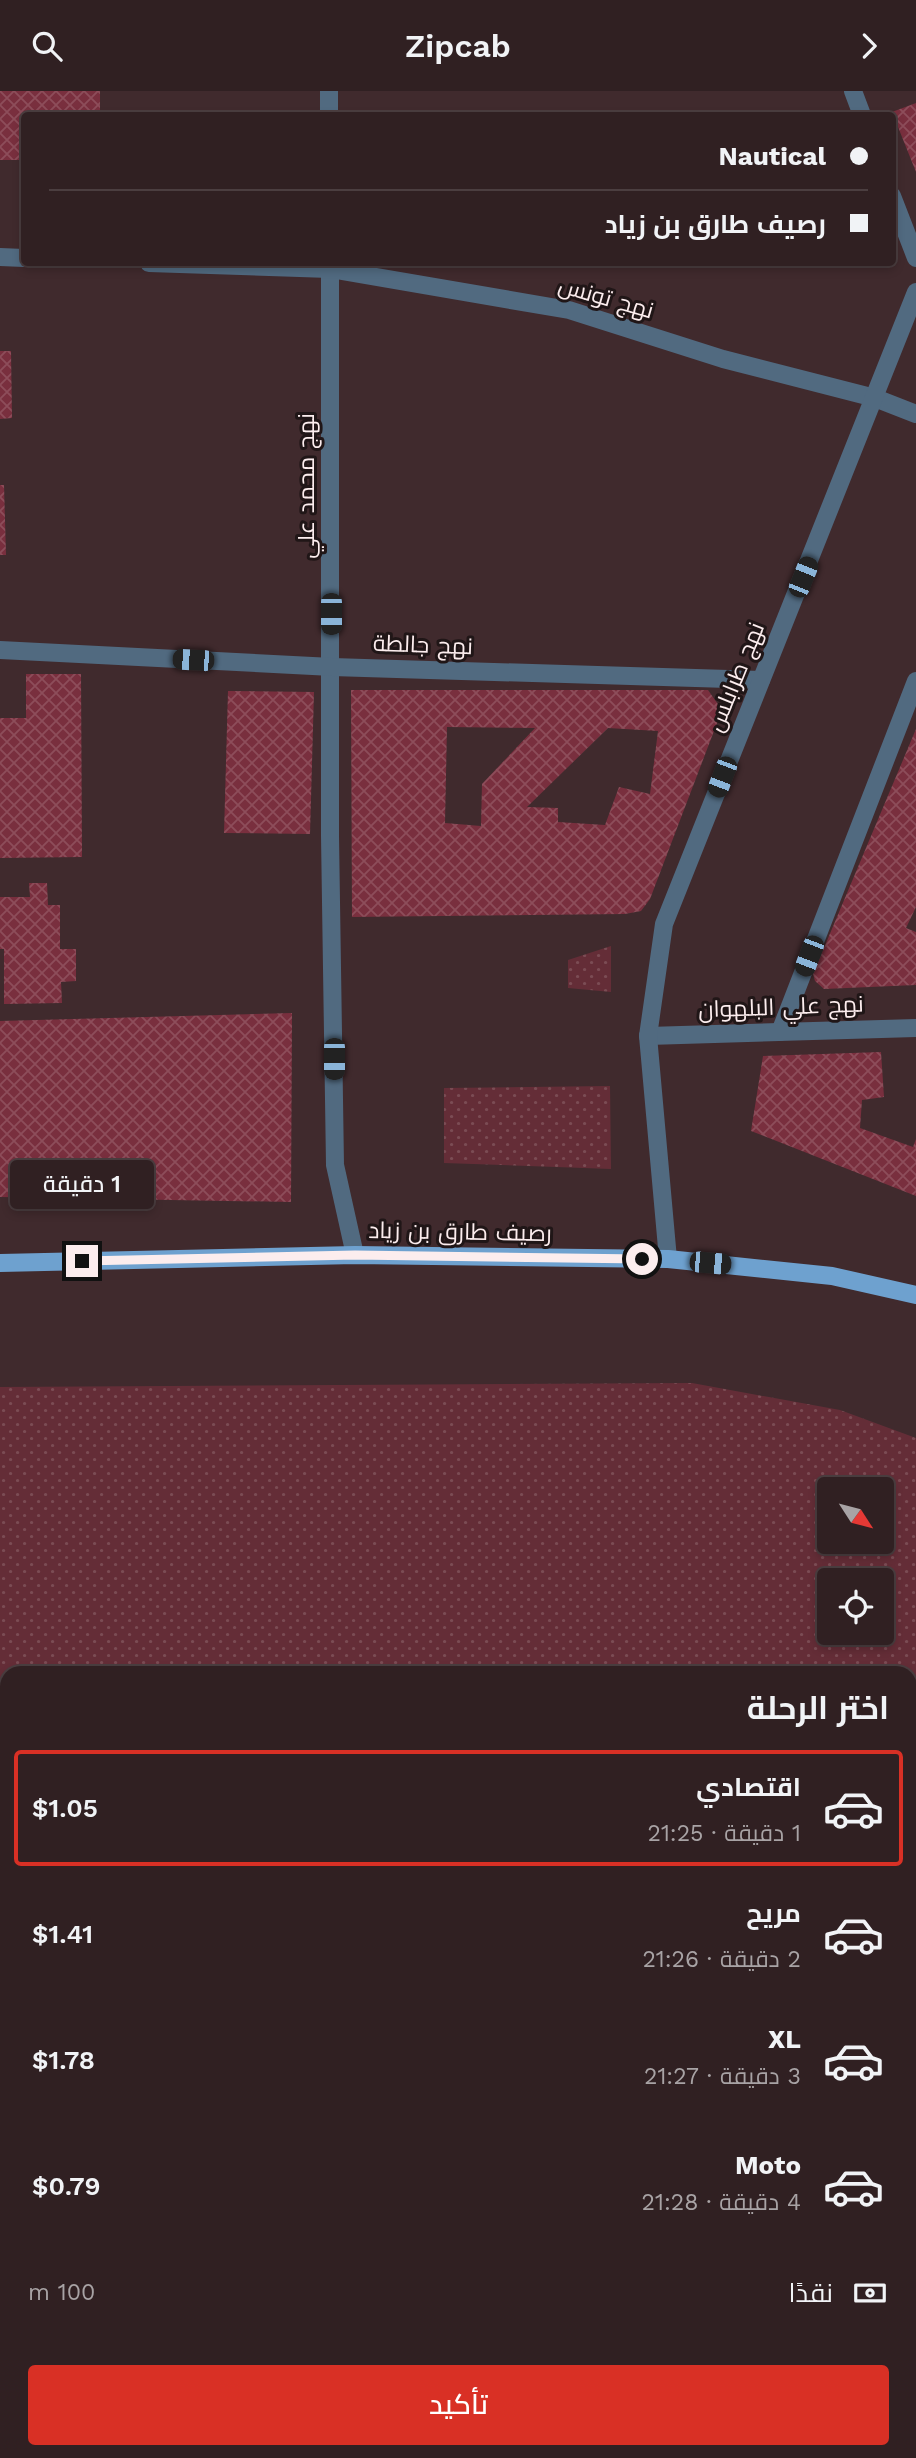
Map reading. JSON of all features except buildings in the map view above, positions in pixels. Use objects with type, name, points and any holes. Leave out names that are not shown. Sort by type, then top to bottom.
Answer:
[{"type":"main road","name":"رصيف طارق بن زياد","points":[[0,1263],[355,1255],[668,1259],[832,1276],[916,1295]]},
{"type":"street","points":[[329,91],[329,112]]},
{"type":"street","points":[[853,91],[861,112]]},
{"type":"street","points":[[896,206],[916,258]]},
{"type":"street","points":[[0,257],[21,258]]},
{"type":"street","name":"نهج تونس","points":[[330,266],[569,310],[723,359],[875,398],[916,414]]},
{"type":"street","name":"نهج محمد علي","points":[[330,266],[330,836],[335,1165],[355,1255]]},
{"type":"street","name":"نهج طرابلس","points":[[668,1259],[648,1037],[664,924],[916,292]]},
{"type":"street","name":"نهج جالطة","points":[[0,650],[332,667],[761,680]]},
{"type":"street","points":[[780,1032],[916,681]]},
{"type":"street","name":"نهج علي البلهوان","points":[[648,1037],[916,1028]]},
{"type":"shaded area","points":[[611,946],[611,992],[568,988],[568,960]]},
{"type":"shaded area","points":[[610,1086],[611,1169],[444,1163],[444,1088]]},
{"type":"shaded area","points":[[692,1383],[840,1410],[916,1438],[916,1666],[0,1666],[0,1387]]},
{"type":"route","points":[[82,1261],[355,1255],[642,1259]]}]
